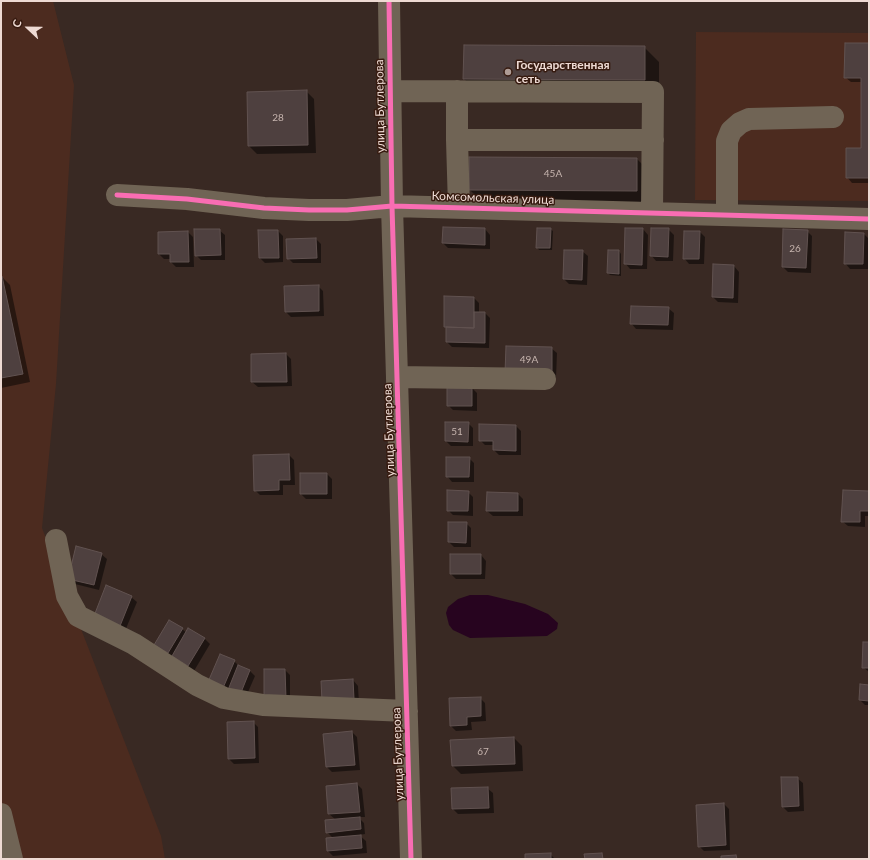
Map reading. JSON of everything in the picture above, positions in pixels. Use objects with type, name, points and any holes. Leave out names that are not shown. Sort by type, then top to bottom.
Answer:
[{"type":"street","name":"улица Бутлерова","points":[[388,1],[392,206],[411,859]]},
{"type":"street","points":[[390,91],[653,92],[652,213]]},
{"type":"street","points":[[457,91],[459,207]]},
{"type":"street","points":[[727,215],[727,141],[731,131],[740,122],[748,119],[833,118]]},
{"type":"street","points":[[458,140],[653,140]]},
{"type":"street","name":"Комсомольская улица","points":[[117,195],[187,199],[264,208],[309,210],[347,210],[392,206],[459,207],[869,219]]},
{"type":"street","points":[[397,377],[545,379]]},
{"type":"street","points":[[56,540],[67,596],[78,616],[134,644],[197,685],[224,698],[263,705],[407,711]]},
{"type":"street","points":[[1,814],[12,859]]},
{"type":"shaded area","points":[[1,1],[53,1],[74,85],[56,384],[42,528],[161,836],[165,859],[1,859]]},
{"type":"shaded area","points":[[696,32],[869,33],[869,201],[695,200]]},
{"type":"shaded area","points":[[470,595],[488,595],[525,604],[548,614],[558,623],[557,629],[547,636],[470,638],[453,630],[449,625],[446,613],[448,607],[458,599]]},
{"type":"building","points":[[845,43],[869,43],[869,178],[846,178],[846,148],[861,148],[861,78],[844,78]]},
{"type":"building","points":[[464,45],[645,46],[645,80],[463,79]]},
{"type":"building","points":[[307,90],[308,145],[248,146],[247,92]]},
{"type":"building","points":[[469,157],[637,158],[637,191],[469,190]]},
{"type":"building","points":[[443,227],[485,228],[485,245],[442,243]]},
{"type":"building","points":[[537,228],[551,228],[550,248],[536,248]]},
{"type":"building","points":[[625,228],[643,228],[642,265],[624,264]]},
{"type":"building","points":[[651,228],[669,228],[668,257],[650,256]]},
{"type":"building","points":[[194,229],[220,229],[221,255],[195,256]]},
{"type":"building","points":[[783,229],[808,230],[806,268],[782,267]]},
{"type":"building","points":[[258,230],[278,230],[279,258],[259,258]]},
{"type":"building","points":[[188,231],[189,262],[170,262],[170,254],[158,254],[158,232]]},
{"type":"building","points":[[684,231],[700,231],[699,259],[683,259]]},
{"type":"building","points":[[845,232],[864,233],[863,264],[844,264]]},
{"type":"building","points":[[316,238],[317,258],[287,259],[286,239]]},
{"type":"building","points":[[564,250],[583,250],[582,280],[563,279]]},
{"type":"building","points":[[608,250],[619,250],[619,274],[607,273]]},
{"type":"building","points":[[713,264],[734,265],[733,298],[712,297]]},
{"type":"building","points":[[1,276],[23,374],[1,378]]},
{"type":"building","points":[[319,285],[319,311],[285,312],[284,286]]},
{"type":"building","points":[[444,296],[474,297],[474,328],[444,327]]},
{"type":"building","points":[[631,306],[669,307],[668,325],[630,324]]},
{"type":"building","points":[[474,312],[485,312],[485,343],[446,342],[446,327],[474,328]]},
{"type":"building","points":[[506,346],[552,347],[552,373],[505,373]]},
{"type":"building","points":[[286,353],[287,382],[251,382],[251,354]]},
{"type":"building","points":[[447,387],[472,387],[472,406],[447,406]]},
{"type":"building","points":[[445,422],[469,422],[468,442],[445,441]]},
{"type":"building","points":[[479,424],[516,425],[516,451],[493,450],[493,441],[479,441]]},
{"type":"building","points":[[289,454],[290,480],[279,480],[279,490],[254,491],[253,455]]},
{"type":"building","points":[[446,457],[470,457],[469,477],[446,477]]},
{"type":"building","points":[[300,473],[327,473],[327,494],[300,494]]},
{"type":"building","points":[[447,490],[469,491],[468,511],[447,511]]},
{"type":"building","points":[[843,490],[869,491],[869,511],[860,511],[860,522],[841,522]]},
{"type":"building","points":[[487,492],[518,493],[518,511],[486,511]]},
{"type":"building","points":[[448,522],[467,522],[466,543],[448,542]]},
{"type":"building","points":[[76,546],[102,553],[94,585],[68,579]]},
{"type":"building","points":[[450,554],[481,554],[481,574],[450,574]]},
{"type":"building","points":[[106,585],[132,596],[120,626],[94,616]]},
{"type":"building","points":[[169,620],[183,628],[168,653],[154,645]]},
{"type":"building","points":[[188,628],[205,638],[188,666],[172,656]]},
{"type":"building","points":[[863,642],[869,642],[869,668],[862,668]]},
{"type":"building","points":[[220,654],[235,660],[223,688],[208,682]]},
{"type":"building","points":[[238,665],[250,670],[240,695],[228,690]]},
{"type":"building","points":[[264,669],[285,669],[286,699],[264,699]]},
{"type":"building","points":[[353,679],[354,699],[322,701],[321,681]]},
{"type":"building","points":[[860,684],[869,685],[869,701],[859,700]]},
{"type":"building","points":[[481,697],[481,716],[467,717],[467,725],[450,726],[449,698]]},
{"type":"building","points":[[254,721],[255,758],[228,759],[227,722]]},
{"type":"building","points":[[352,731],[355,765],[326,767],[323,734]]},
{"type":"building","points":[[514,737],[515,764],[452,766],[450,740]]},
{"type":"building","points":[[781,777],[798,777],[799,806],[782,807]]},
{"type":"building","points":[[357,783],[360,812],[328,814],[326,786]]},
{"type":"building","points":[[488,787],[489,808],[452,809],[451,788]]},
{"type":"building","points":[[724,803],[726,845],[698,847],[696,805]]},
{"type":"building","points":[[360,817],[361,829],[326,833],[325,820]]},
{"type":"building","points":[[361,835],[362,848],[327,851],[326,838]]},
{"type":"building","points":[[551,853],[551,859],[525,859],[525,854]]},
{"type":"building","points":[[602,853],[603,859],[585,859],[584,854]]},
{"type":"building","points":[[736,855],[737,859],[721,859],[721,856]]},
{"type":"cycle path","points":[[389,1],[392,206],[411,859]]},
{"type":"cycle path","points":[[117,195],[187,199],[264,208],[309,210],[347,210],[392,206],[869,219]]},
{"type":"place","name":"Государственная сеть","points":[[508,72]]}]
